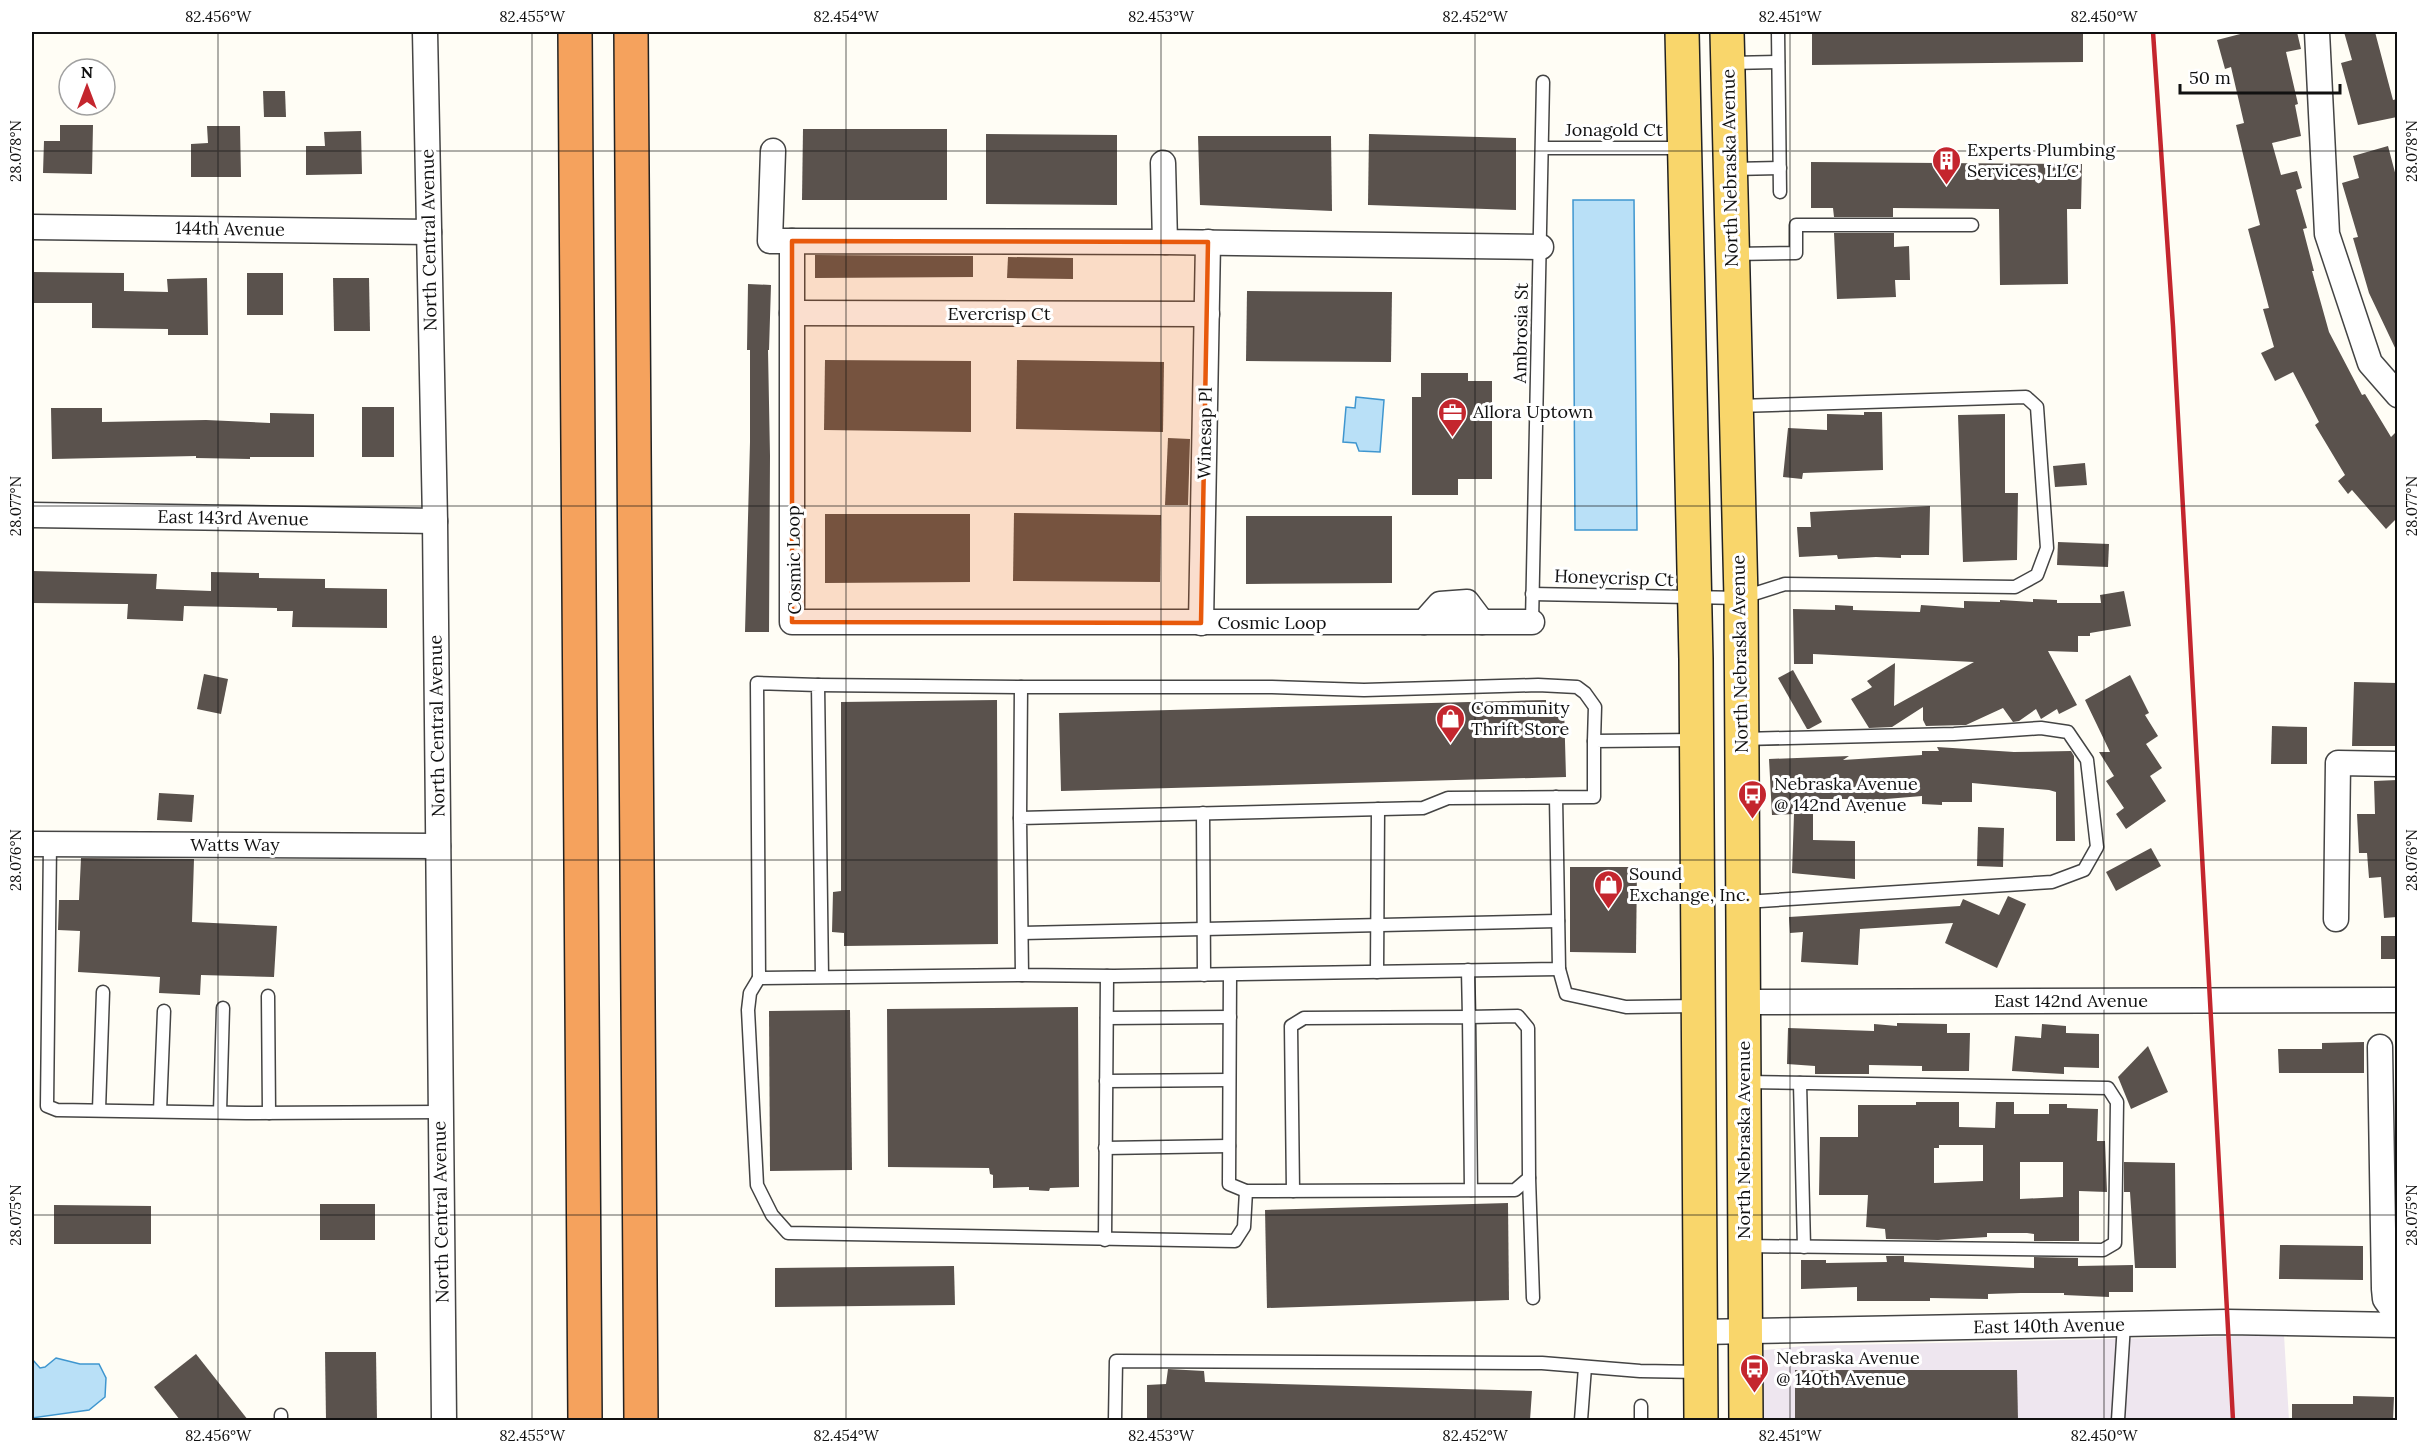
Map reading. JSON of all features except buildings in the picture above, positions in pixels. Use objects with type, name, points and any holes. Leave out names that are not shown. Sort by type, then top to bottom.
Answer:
[{"type":"highway","points":[[575,32],[585,1420]]},
{"type":"highway","points":[[631,32],[641,1420]]},
{"type":"main road","points":[[1683,32],[1697,740],[1701,1420]]},
{"type":"main road","name":"North Nebraska Avenue","points":[[1728,47],[1741,598],[1746,1420]]},
{"type":"main road","points":[[1699,1039],[1712,1017],[1729,1006],[1744,1002]]},
{"type":"main road","points":[[1700,1372],[1746,1373]]},
{"type":"street","name":"North Central Avenue","points":[[425,32],[435,521],[444,1420]]},
{"type":"street","points":[[2317,32],[2327,234],[2370,363],[2397,395]]},
{"type":"street","points":[[773,151],[770,241],[1208,242],[1541,247]]},
{"type":"street","points":[[1162,163],[1165,242]]},
{"type":"street","name":"144th Avenue","points":[[32,227],[429,232]]},
{"type":"street","name":"Cosmic Loop","points":[[792,241],[792,622],[1424,622],[1440,604],[1467,602],[1482,622],[1532,622]]},
{"type":"street","name":"Winesap Pl","points":[[1202,623],[1208,242]]},
{"type":"street","name":"Evercrisp Ct","points":[[792,313],[1207,314]]},
{"type":"street","name":"East 143rd Avenue","points":[[32,515],[435,521]]},
{"type":"street","points":[[2336,919],[2338,763],[2397,764]]},
{"type":"street","name":"Watts Way","points":[[41,844],[438,846]]},
{"type":"street","name":"East 142nd Avenue","points":[[1744,1002],[2397,1000]]},
{"type":"street","points":[[2380,1047],[2391,1289],[2385,1299],[2397,1317]]},
{"type":"street","name":"East 140th Avenue","points":[[1700,1332],[2228,1322],[2397,1325]]},
{"type":"lane","points":[[1778,32],[1780,192]]},
{"type":"lane","points":[[1728,47],[1778,62]]},
{"type":"lane","name":"Ambrosia St","points":[[1532,622],[1543,82]]},
{"type":"lane","name":"Jonagold Ct","points":[[1543,148],[1685,148]]},
{"type":"lane","points":[[1730,169],[1780,168]]},
{"type":"lane","points":[[1732,254],[1796,254],[1796,225],[1972,225]]},
{"type":"lane","name":"Honeycrisp Ct","points":[[1532,594],[1741,598],[1785,584],[2015,587],[2037,575],[2047,548],[2037,407],[2026,397],[1736,406]]},
{"type":"lane","points":[[1020,818],[1423,808],[1448,798],[1594,797],[1595,707],[1585,693],[1577,687],[1538,685],[1364,690],[1272,687],[1021,687],[757,683],[759,978],[750,993],[748,1010],[757,1185],[772,1215],[788,1233],[1235,1241],[1244,1227],[1245,1191]]},
{"type":"lane","points":[[818,684],[822,977]]},
{"type":"lane","points":[[1021,687],[1022,975]]},
{"type":"lane","points":[[1741,739],[1954,734],[2041,729],[2068,732],[2087,760],[2097,847],[2084,870],[2052,882],[1743,903]]},
{"type":"lane","points":[[1594,741],[1697,740]]},
{"type":"lane","points":[[1556,797],[1559,969],[1566,994],[1626,1008],[1699,1006]]},
{"type":"lane","points":[[1377,972],[1378,809]]},
{"type":"lane","points":[[1203,813],[1204,975]]},
{"type":"lane","points":[[41,844],[45,1101],[50,1108],[57,1110],[269,1113],[440,1112]]},
{"type":"lane","points":[[1022,933],[1558,921]]},
{"type":"lane","points":[[759,978],[1230,975],[1559,969]]},
{"type":"lane","points":[[1468,970],[1471,1190]]},
{"type":"lane","points":[[1230,975],[1229,1184],[1245,1191],[1515,1190],[1529,1178]]},
{"type":"lane","points":[[1105,1240],[1107,976]]},
{"type":"lane","points":[[99,1110],[103,992]]},
{"type":"lane","points":[[268,996],[269,1113]]},
{"type":"lane","points":[[219,1112],[223,1008]]},
{"type":"lane","points":[[160,1111],[164,1011]]},
{"type":"lane","points":[[1293,1191],[1291,1026],[1304,1018],[1518,1016],[1528,1028],[1533,1298]]},
{"type":"lane","points":[[1107,1018],[1230,1017]]},
{"type":"lane","points":[[1106,1080],[1229,1080]]},
{"type":"lane","points":[[1744,1082],[2108,1088],[2117,1102],[2115,1243],[2103,1250],[1745,1246]]},
{"type":"lane","points":[[1800,1083],[1804,1247]]},
{"type":"lane","points":[[1105,1148],[1229,1146]]},
{"type":"lane","points":[[2118,1420],[2124,1324]]},
{"type":"lane","points":[[1115,1420],[1116,1361],[1542,1363],[1700,1372]]},
{"type":"lane","points":[[1581,1420],[1585,1367]]},
{"type":"lane","points":[[1641,1406],[1641,1420]]},
{"type":"highlighted area","points":[[792,241],[1208,242],[1201,623],[792,622]]},
{"type":"shaded area","points":[[2284,1335],[2289,1420],[1757,1420],[1756,1351],[1803,1346]]},
{"type":"water","points":[[1573,200],[1634,200],[1637,530],[1575,530]]},
{"type":"water","points":[[1356,397],[1384,400],[1380,452],[1359,451],[1356,443],[1343,442],[1346,407],[1355,408]]},
{"type":"water","points":[[56,1358],[80,1364],[99,1364],[106,1378],[105,1397],[89,1410],[32,1418],[32,1359],[40,1368],[45,1367]]},
{"type":"railway","points":[[2153,32],[2173,326],[2233,1420]]},
{"type":"place","name":"Experts Plumbing Services, LLC","points":[[1946,186]]},
{"type":"place","name":"Allora Uptown","points":[[1452,438]]},
{"type":"place","name":"Community Thrift Store","points":[[1450,744]]},
{"type":"place","name":"Nebraska Avenue @ 142nd Avenue","points":[[1753,820]]},
{"type":"place","name":"Sound Exchange, Inc.","points":[[1608,910]]},
{"type":"place","name":"Nebraska Avenue @ 140th Avenue","points":[[1755,1394]]}]
